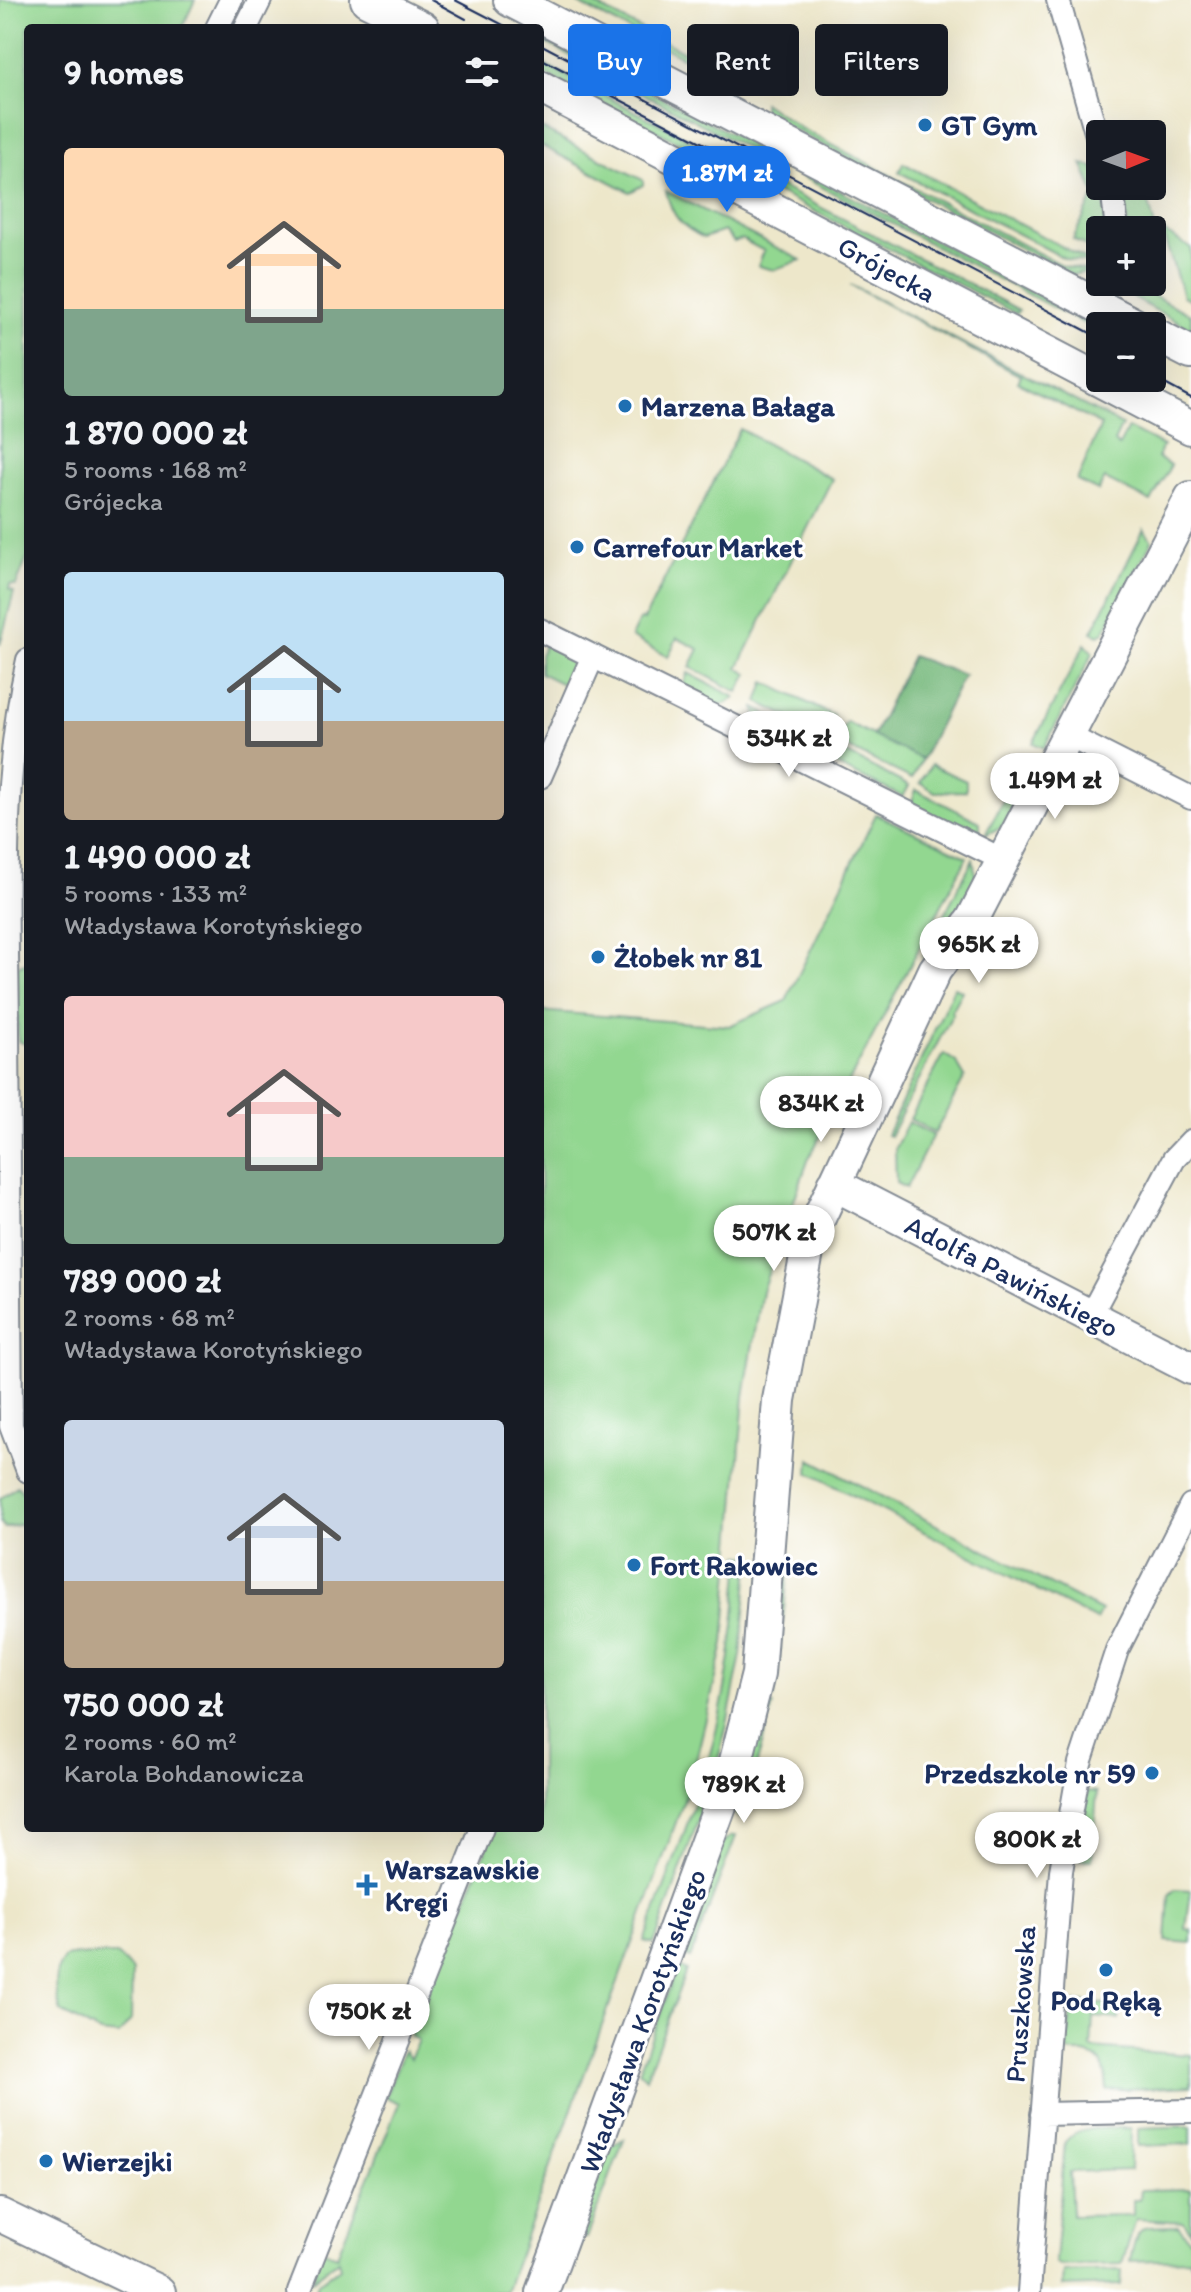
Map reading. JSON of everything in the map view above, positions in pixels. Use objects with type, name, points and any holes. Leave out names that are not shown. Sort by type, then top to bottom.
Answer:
[{"type":"street","points":[[219,24],[231,0]]},
{"type":"street","points":[[248,24],[260,0]]},
{"type":"street","points":[[367,0],[415,24]]},
{"type":"street","points":[[510,0],[1086,287]]},
{"type":"street","points":[[1058,0],[1093,120]]},
{"type":"street","name":"Grójecka","points":[[544,89],[1191,428]]},
{"type":"street","points":[[1102,296],[1120,312]]},
{"type":"street","points":[[1166,340],[1191,353]]},
{"type":"street","name":"Władysława Korotyńskiego","points":[[542,2292],[735,1765],[758,1674],[779,1400],[810,1237],[842,1188],[952,978],[972,920],[1191,498]]},
{"type":"street","points":[[544,632],[1003,860]]},
{"type":"street","points":[[544,768],[593,656]]},
{"type":"street","points":[[24,677],[18,702],[9,803],[4,1295],[11,1426],[24,1460]]},
{"type":"street","points":[[1067,735],[1191,798]]},
{"type":"street","points":[[1090,1316],[1174,1159],[1191,1141]]},
{"type":"street","name":"Adolfa Pawińskiego","points":[[842,1188],[1191,1368]]},
{"type":"street","name":"Pruszkowska","points":[[1029,2292],[1061,1871],[1080,1763],[1117,1650],[1191,1505]]},
{"type":"street","points":[[299,2292],[480,1832]]},
{"type":"street","points":[[1042,2114],[1191,2111]]},
{"type":"street","points":[[0,2215],[159,2292]]},
{"type":"green space","points":[[0,0],[195,0],[184,24],[24,24],[24,566],[16,586],[10,585],[9,590],[14,592],[0,645]]},
{"type":"green space","points":[[571,0],[586,0],[631,24],[618,24]]},
{"type":"green space","points":[[544,36],[568,49],[568,55],[544,42]]},
{"type":"green space","points":[[671,45],[687,53],[687,60],[671,51]]},
{"type":"green space","points":[[544,64],[568,76],[568,86],[544,74]]},
{"type":"green space","points":[[587,96],[606,96],[1019,310],[1017,314]]},
{"type":"green space","points":[[647,96],[658,96],[1086,320],[1086,325]]},
{"type":"green space","points":[[763,102],[800,128],[1063,266],[1086,272],[1072,275],[769,117],[763,110]]},
{"type":"green space","points":[[544,130],[643,180],[643,185],[630,192],[544,147]]},
{"type":"green space","points":[[903,163],[1086,259],[1086,262],[1066,259],[899,172]]},
{"type":"green space","points":[[666,191],[801,260],[774,270],[758,266],[764,251],[742,239],[734,242],[724,231],[704,238],[696,234],[678,219]]},
{"type":"green space","points":[[1092,200],[1104,200],[1105,216],[1086,216],[1086,246],[1073,239]]},
{"type":"green space","points":[[1125,200],[1148,200],[1152,216],[1126,216]]},
{"type":"green space","points":[[1166,233],[1191,248],[1191,300],[1183,296],[1166,243]]},
{"type":"green space","points":[[850,285],[1122,425],[1114,442],[1119,446],[1128,428],[1163,446],[1157,458],[1171,465],[1151,502],[1105,479],[1098,491],[1077,481],[1101,425],[1018,382],[1021,376]]},
{"type":"green space","points":[[1133,296],[1155,296],[1191,315],[1191,329],[1166,316],[1166,312],[1159,312]]},
{"type":"green space","points":[[740,429],[832,479],[738,668],[748,674],[738,692],[690,667],[699,649],[677,638],[668,657],[631,637],[640,619],[644,620]]},
{"type":"green space","points":[[1144,529],[1152,541],[1104,632],[1099,635],[1092,632]]},
{"type":"green space","points":[[547,640],[571,657],[574,673],[568,687],[544,675],[544,646]]},
{"type":"green space","points":[[1085,644],[1093,653],[1044,748],[1033,743]]},
{"type":"green space","points":[[912,656],[964,675],[922,759],[873,736]]},
{"type":"green space","points":[[688,673],[735,697],[722,705],[702,700],[682,688]]},
{"type":"green space","points":[[765,682],[834,716],[824,734],[758,702]]},
{"type":"green space","points":[[755,708],[822,742],[815,754],[769,732],[757,717]]},
{"type":"green space","points":[[846,722],[922,759],[912,779],[836,742]]},
{"type":"green space","points":[[834,747],[909,786],[903,797],[827,761]]},
{"type":"green space","points":[[1027,755],[1038,760],[1003,826],[985,835]]},
{"type":"green space","points":[[931,765],[966,781],[966,791],[935,792],[920,783]]},
{"type":"green space","points":[[916,790],[980,822],[980,831],[974,835],[911,804]]},
{"type":"green space","name":"Fort Rakowiec","points":[[876,814],[967,857],[809,1158],[762,1291],[744,1396],[724,1644],[691,1781],[505,2292],[314,2292],[318,2282],[340,2268],[338,2260],[312,2280],[323,2250],[337,2256],[399,2103],[385,2097],[404,2050],[410,2059],[418,2040],[410,2036],[493,1832],[544,1832],[544,1011],[729,1026],[786,1001]]},
{"type":"green space","points":[[973,859],[976,877],[933,961],[923,956]]},
{"type":"green space","points":[[24,963],[24,1043],[18,1041],[17,966]]},
{"type":"green space","points":[[954,987],[962,991],[951,1011],[953,1013],[890,1136],[887,1135]]},
{"type":"green space","points":[[944,1054],[956,1062],[965,1077],[935,1133],[910,1119]]},
{"type":"green space","points":[[908,1122],[933,1135],[906,1188],[896,1183],[895,1148]]},
{"type":"green space","points":[[810,1459],[1101,1611],[1096,1620],[809,1473]]},
{"type":"green space","points":[[17,1486],[24,1494],[24,1523],[5,1528],[0,1522],[0,1499]]},
{"type":"green space","points":[[740,1555],[750,1556],[741,1655],[726,1729],[713,1779],[654,1944],[644,1941],[694,1806],[721,1710],[733,1633]]},
{"type":"green space","points":[[785,1564],[789,1565],[774,1698],[765,1696]]},
{"type":"green space","points":[[764,1701],[773,1705],[742,1818],[739,1818],[734,1812]]},
{"type":"green space","points":[[1088,1791],[1097,1792],[1092,1860],[1075,1859]]},
{"type":"green space","points":[[736,1836],[690,1958],[682,1955],[724,1841]]},
{"type":"green space","points":[[1175,1889],[1191,1890],[1186,1929],[1191,1930],[1191,1943],[1166,1941],[1169,1895]]},
{"type":"green space","points":[[118,1955],[132,1971],[131,2020],[119,2035],[100,2033],[61,2012],[56,1990],[58,1969],[65,1957]]},
{"type":"green space","points":[[678,1966],[686,1971],[646,2078],[639,2071]]},
{"type":"green space","points":[[1076,2002],[1120,2005],[1119,2019],[1093,2017],[1091,2048],[1191,2055],[1191,2086],[1107,2090],[1104,2070],[1098,2059],[1067,2052],[1071,2005]]},
{"type":"green space","points":[[1191,2126],[1191,2144],[1138,2146],[1138,2128]]},
{"type":"green space","points":[[1131,2128],[1130,2170],[1070,2172],[1072,2216],[1133,2215],[1133,2200],[1140,2200],[1141,2190],[1191,2189],[1191,2232],[1184,2222],[1136,2219],[1122,2264],[1060,2266],[1055,2262],[1065,2142],[1078,2132],[1087,2130]]},
{"type":"green space","points":[[624,2139],[587,2238],[583,2237],[580,2229],[611,2146]]},
{"type":"green space","points":[[1178,2226],[1191,2241],[1191,2264],[1190,2259],[1130,2261],[1136,2239],[1143,2229]]},
{"type":"green space","points":[[1122,2270],[1121,2285],[1062,2287],[1063,2272]]},
{"type":"tram line","points":[[431,0],[466,19]]},
{"type":"tram line","points":[[455,0],[501,24]]},
{"type":"tram line","points":[[544,46],[1086,331]]},
{"type":"tram line","points":[[544,60],[724,154]]},
{"type":"tram line","points":[[1166,385],[1191,398]]},
{"type":"place","name":"GT Gym","points":[[925,125]]},
{"type":"place","name":"Marzena Bałaga","points":[[625,406]]},
{"type":"place","name":"Carrefour Market","points":[[577,547]]},
{"type":"place","name":"Żłobek nr 81","points":[[598,957]]},
{"type":"place","name":"Fort Rakowiec","points":[[634,1565]]},
{"type":"place","name":"Przedszkole nr 59","points":[[1152,1773]]},
{"type":"place","name":"Warszawskie Kręgi","points":[[367,1885]]},
{"type":"place","name":"Pod Ręką","points":[[1106,1970]]},
{"type":"place","name":"Wierzejki","points":[[46,2161]]}]
